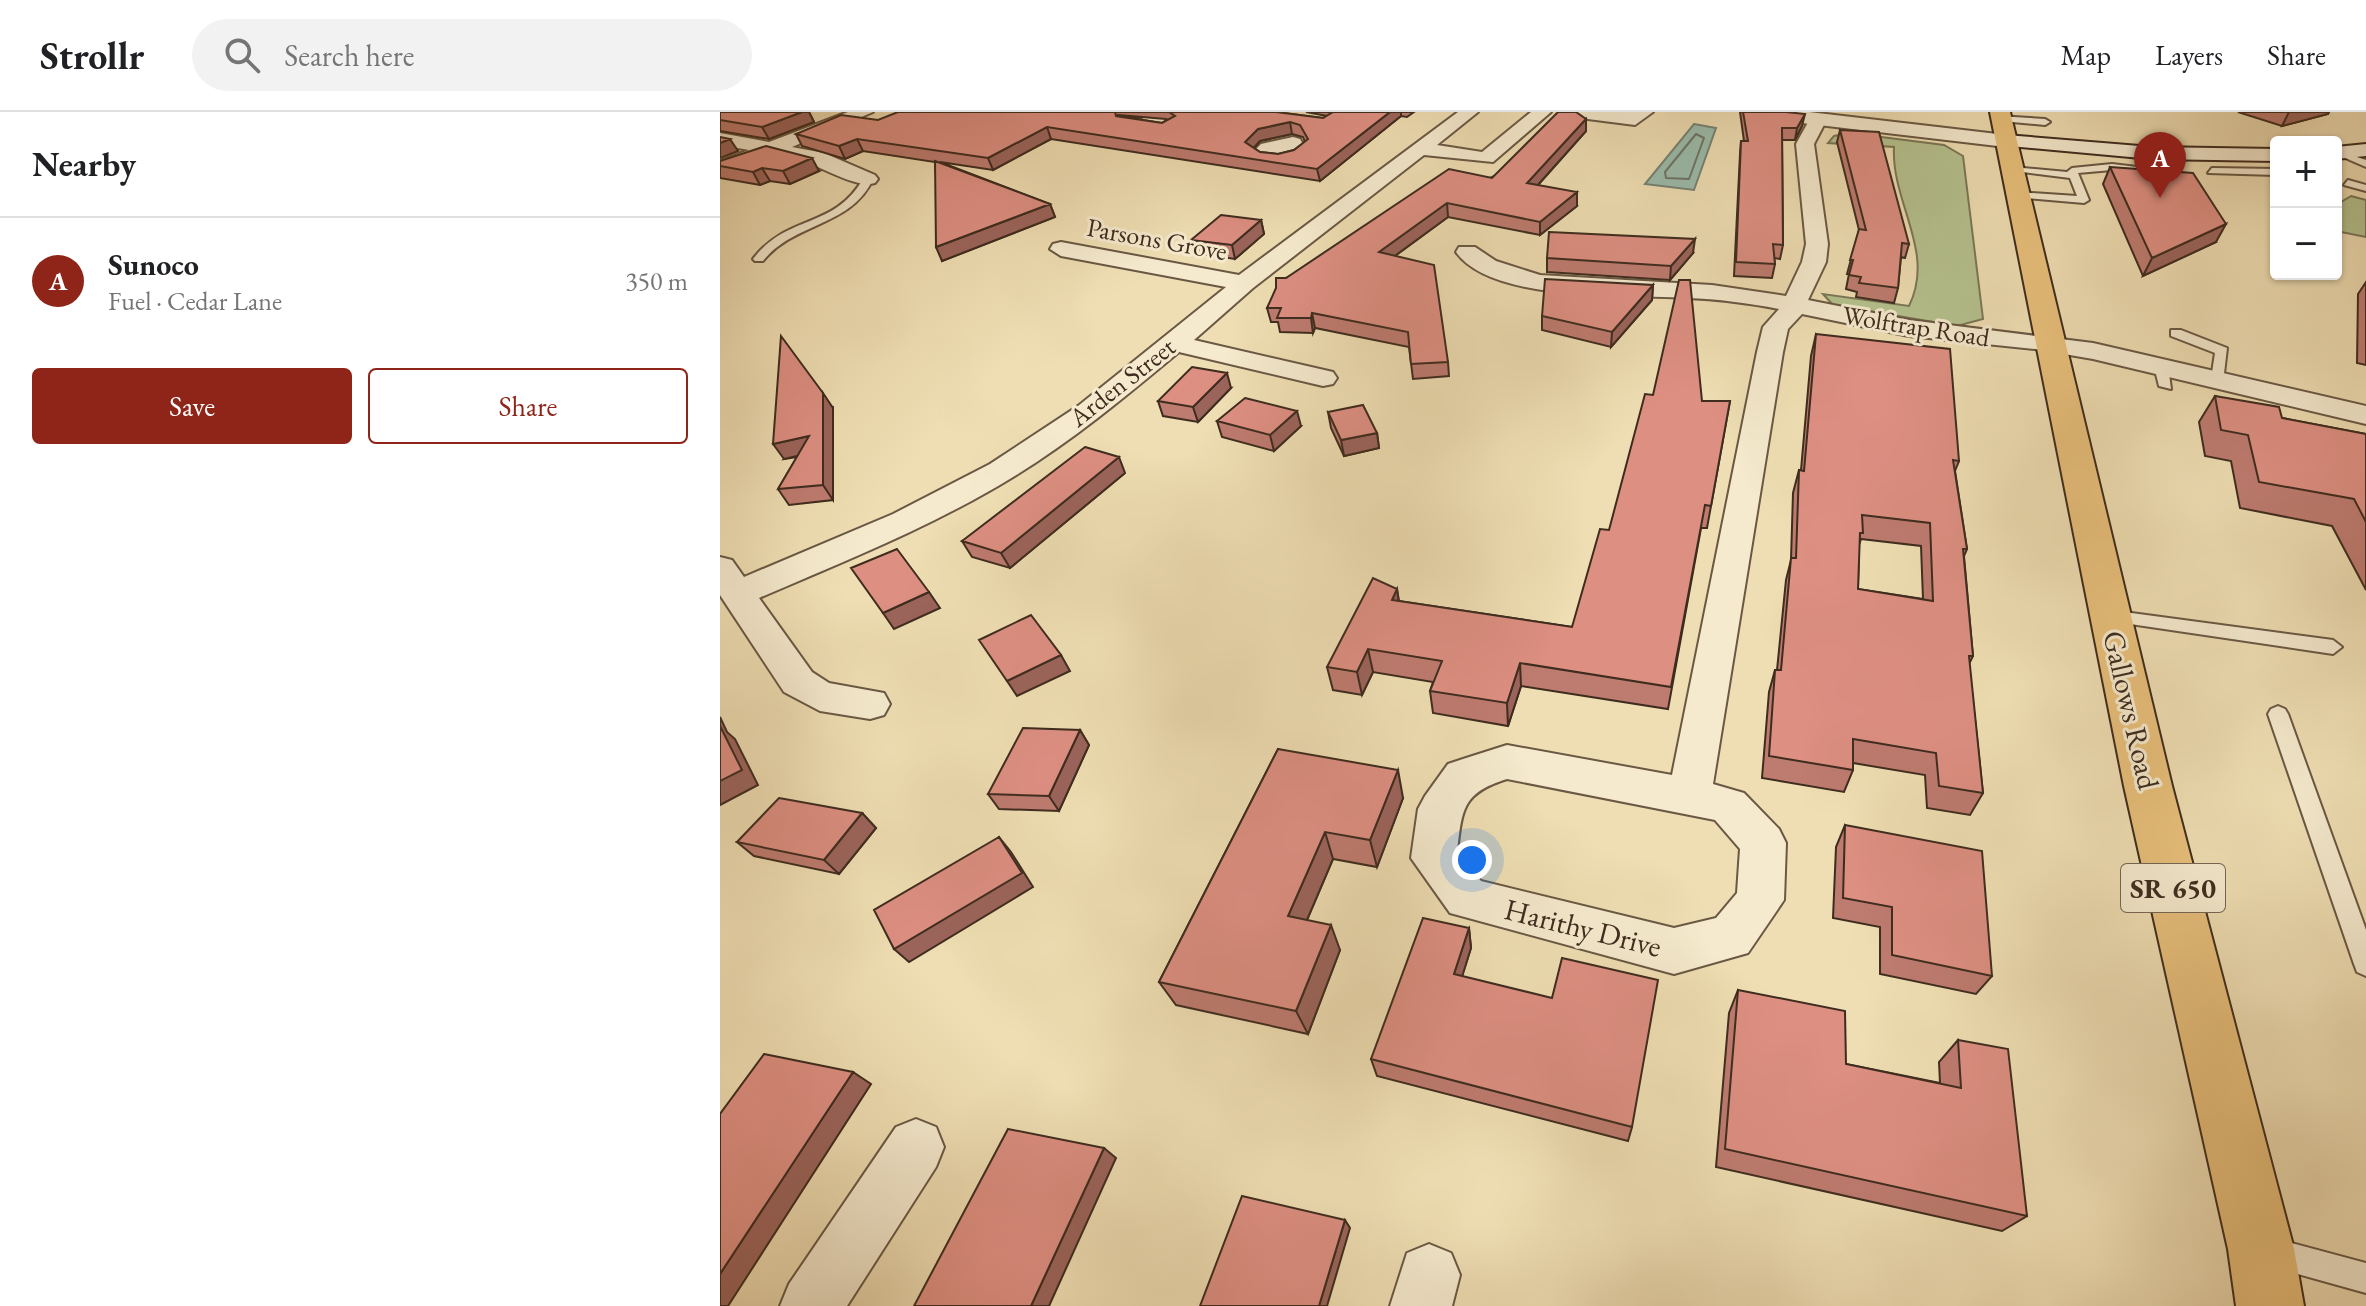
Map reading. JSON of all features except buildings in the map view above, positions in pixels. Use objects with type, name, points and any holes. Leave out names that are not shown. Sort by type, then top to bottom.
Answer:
[{"type":"main road","points":[[1759,112],[2153,160],[2270,155]]},
{"type":"main road","name":"Gallows Road","points":[[2000,115],[2109,616],[2261,1249],[2270,1306]]},
{"type":"main road","points":[[2342,152],[2366,150]]},
{"type":"street","points":[[720,168],[864,112]]},
{"type":"street","name":"Arden Street","points":[[728,580],[954,497],[1004,470],[1469,112]]},
{"type":"street","points":[[1422,149],[1486,158],[1542,112]]},
{"type":"street","points":[[1572,112],[1635,120],[1644,112]]},
{"type":"street","points":[[1689,796],[1770,352],[1776,327],[1788,316],[1814,262],[1817,244],[1805,144],[1818,119]]},
{"type":"street","points":[[1126,121],[1146,124],[1168,120]]},
{"type":"street","points":[[1293,143],[1315,129]]},
{"type":"street","points":[[720,139],[817,157],[868,179]]},
{"type":"street","name":"Parsons Grove","points":[[1061,249],[1244,283]]},
{"type":"street","name":"Wolftrap Road","points":[[1467,252],[1482,266],[1521,279],[1701,291],[1793,304],[1912,329],[2049,344],[2164,376],[2218,379],[2366,415]]},
{"type":"street","points":[[1172,343],[1323,378]]},
{"type":"street","points":[[728,580],[798,682],[820,696],[870,704]]},
{"type":"street","name":"Harithy Drive","points":[[1507,762],[1689,796],[1729,806],[1763,843],[1760,900],[1731,937],[1674,951],[1467,898],[1434,858],[1440,809],[1463,776],[1507,762]]},
{"type":"street","points":[[811,1306],[916,1147]]},
{"type":"lane","points":[[2000,115],[2045,122]]},
{"type":"lane","points":[[2342,154],[2366,164]]},
{"type":"lane","points":[[2014,182],[2084,200],[2072,171],[2153,160]]},
{"type":"lane","points":[[2212,171],[2270,172]]},
{"type":"lane","points":[[2014,182],[2073,175]]},
{"type":"lane","points":[[759,259],[777,239],[855,202],[865,191],[868,179]]},
{"type":"lane","points":[[2348,183],[2366,188]]},
{"type":"lane","points":[[2176,333],[2222,351],[2218,379]]},
{"type":"lane","points":[[2109,616],[2333,647]]},
{"type":"lane","points":[[2278,714],[2366,964]]},
{"type":"lane","points":[[2261,1249],[2366,1278]]},
{"type":"green space","points":[[1850,133],[1944,145],[1963,156],[1983,319],[1957,326],[1833,305],[1823,294],[1909,306],[1916,286],[1918,266],[1915,246],[1899,188],[1894,147],[1828,143],[1834,136]]},
{"type":"green space","points":[[2351,196],[2366,200],[2366,237],[2342,232],[2342,201]]},
{"type":"water","points":[[1694,124],[1716,128],[1694,190],[1645,184]]},
{"type":"place","name":"Sunoco","points":[[2160,198]]}]
